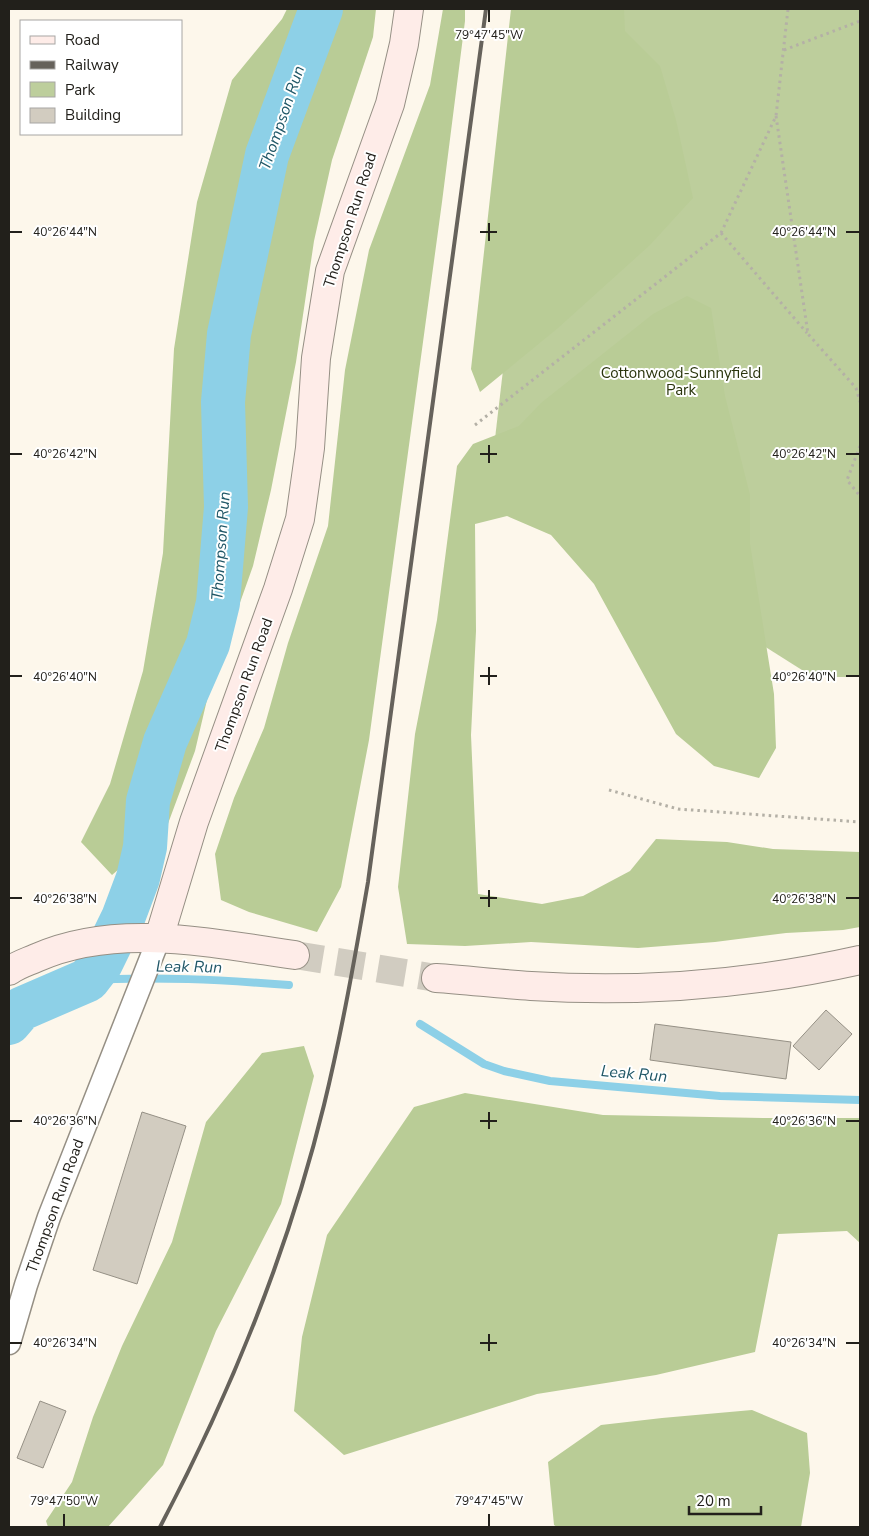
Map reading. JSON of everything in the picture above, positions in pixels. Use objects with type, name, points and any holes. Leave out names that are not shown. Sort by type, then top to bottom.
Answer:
[{"type":"street","name":"Thompson Run Road","points":[[9,1343],[49,1217],[156,947],[194,822],[278,589],[300,519],[310,448],[316,358],[330,271],[390,104],[404,44],[409,9]]},
{"type":"street","points":[[9,958],[49,952],[87,943],[128,938],[156,947],[226,945],[295,955]]},
{"type":"street","points":[[9,971],[49,952]]},
{"type":"street","points":[[436,978],[531,986],[619,988],[730,982],[791,974],[860,960]]},
{"type":"path","points":[[788,9],[776,116],[808,334]]},
{"type":"path","points":[[784,50],[860,21]]},
{"type":"path","points":[[475,425],[721,233],[776,116]]},
{"type":"path","points":[[721,233],[856,388],[860,402]]},
{"type":"path","points":[[860,446],[847,480],[860,496]]},
{"type":"path","points":[[609,790],[678,809],[860,822]]},
{"type":"green space","points":[[287,9],[376,9],[373,37],[332,160],[314,241],[296,362],[271,490],[253,566],[210,687],[195,751],[166,829],[112,875],[81,842],[110,784],[143,671],[163,553],[174,349],[197,202],[232,80],[282,19]]},
{"type":"green space","points":[[443,9],[465,9],[465,21],[369,740],[341,887],[317,932],[249,912],[221,900],[215,854],[234,798],[264,728],[288,643],[328,526],[345,370],[369,250],[430,85]]},
{"type":"green space","points":[[511,9],[624,9],[625,31],[660,66],[676,120],[693,198],[650,245],[558,328],[480,392],[471,369]]},
{"type":"green space","name":"Cottonwood-Sunnyfield Park","points":[[545,9],[860,9],[860,677],[813,677],[491,473]]},
{"type":"green space","points":[[687,296],[711,308],[725,396],[750,495],[750,544],[774,694],[776,748],[759,778],[714,766],[676,734],[594,584],[551,535],[507,516],[475,524],[476,631],[471,735],[478,894],[542,904],[583,896],[630,871],[656,839],[727,842],[773,849],[860,852],[860,927],[638,948],[531,942],[465,946],[407,944],[398,887],[415,734],[437,620],[457,466],[473,444],[519,426],[541,403],[653,314]]},
{"type":"green space","points":[[304,1046],[314,1076],[281,1204],[216,1331],[163,1465],[108,1527],[48,1527],[46,1521],[72,1482],[93,1417],[122,1346],[172,1242],[206,1122],[262,1053]]},
{"type":"green space","points":[[465,1093],[603,1115],[860,1118],[860,1243],[847,1231],[778,1234],[755,1352],[656,1375],[537,1394],[344,1455],[294,1411],[302,1337],[327,1235],[414,1107]]},
{"type":"green space","points":[[752,1410],[807,1433],[810,1473],[801,1527],[557,1527],[554,1525],[548,1462],[601,1425]]},
{"type":"building","points":[[826,1010],[852,1034],[819,1070],[793,1046]]},
{"type":"building","points":[[655,1024],[791,1042],[786,1079],[650,1060]]},
{"type":"building","points":[[142,1112],[186,1126],[137,1284],[93,1270]]},
{"type":"building","points":[[40,1401],[66,1411],[43,1468],[17,1458]]},
{"type":"waterway","name":"Thompson Run","points":[[9,1023],[21,1009],[88,980],[101,963],[123,918],[138,878],[145,847],[148,801],[165,742],[208,644],[218,603],[226,507],[223,402],[229,334],[267,155],[321,9]]},
{"type":"waterway","name":"Leak Run","points":[[88,980],[188,979],[289,985]]},
{"type":"waterway","name":"Leak Run","points":[[420,1024],[484,1064],[504,1071],[550,1081],[720,1096],[860,1100]]},
{"type":"tunnel","points":[[295,955],[436,978]]},
{"type":"railway","points":[[160,1527],[210,1426],[255,1321],[275,1268],[309,1160],[337,1049],[368,882],[486,9]]}]
